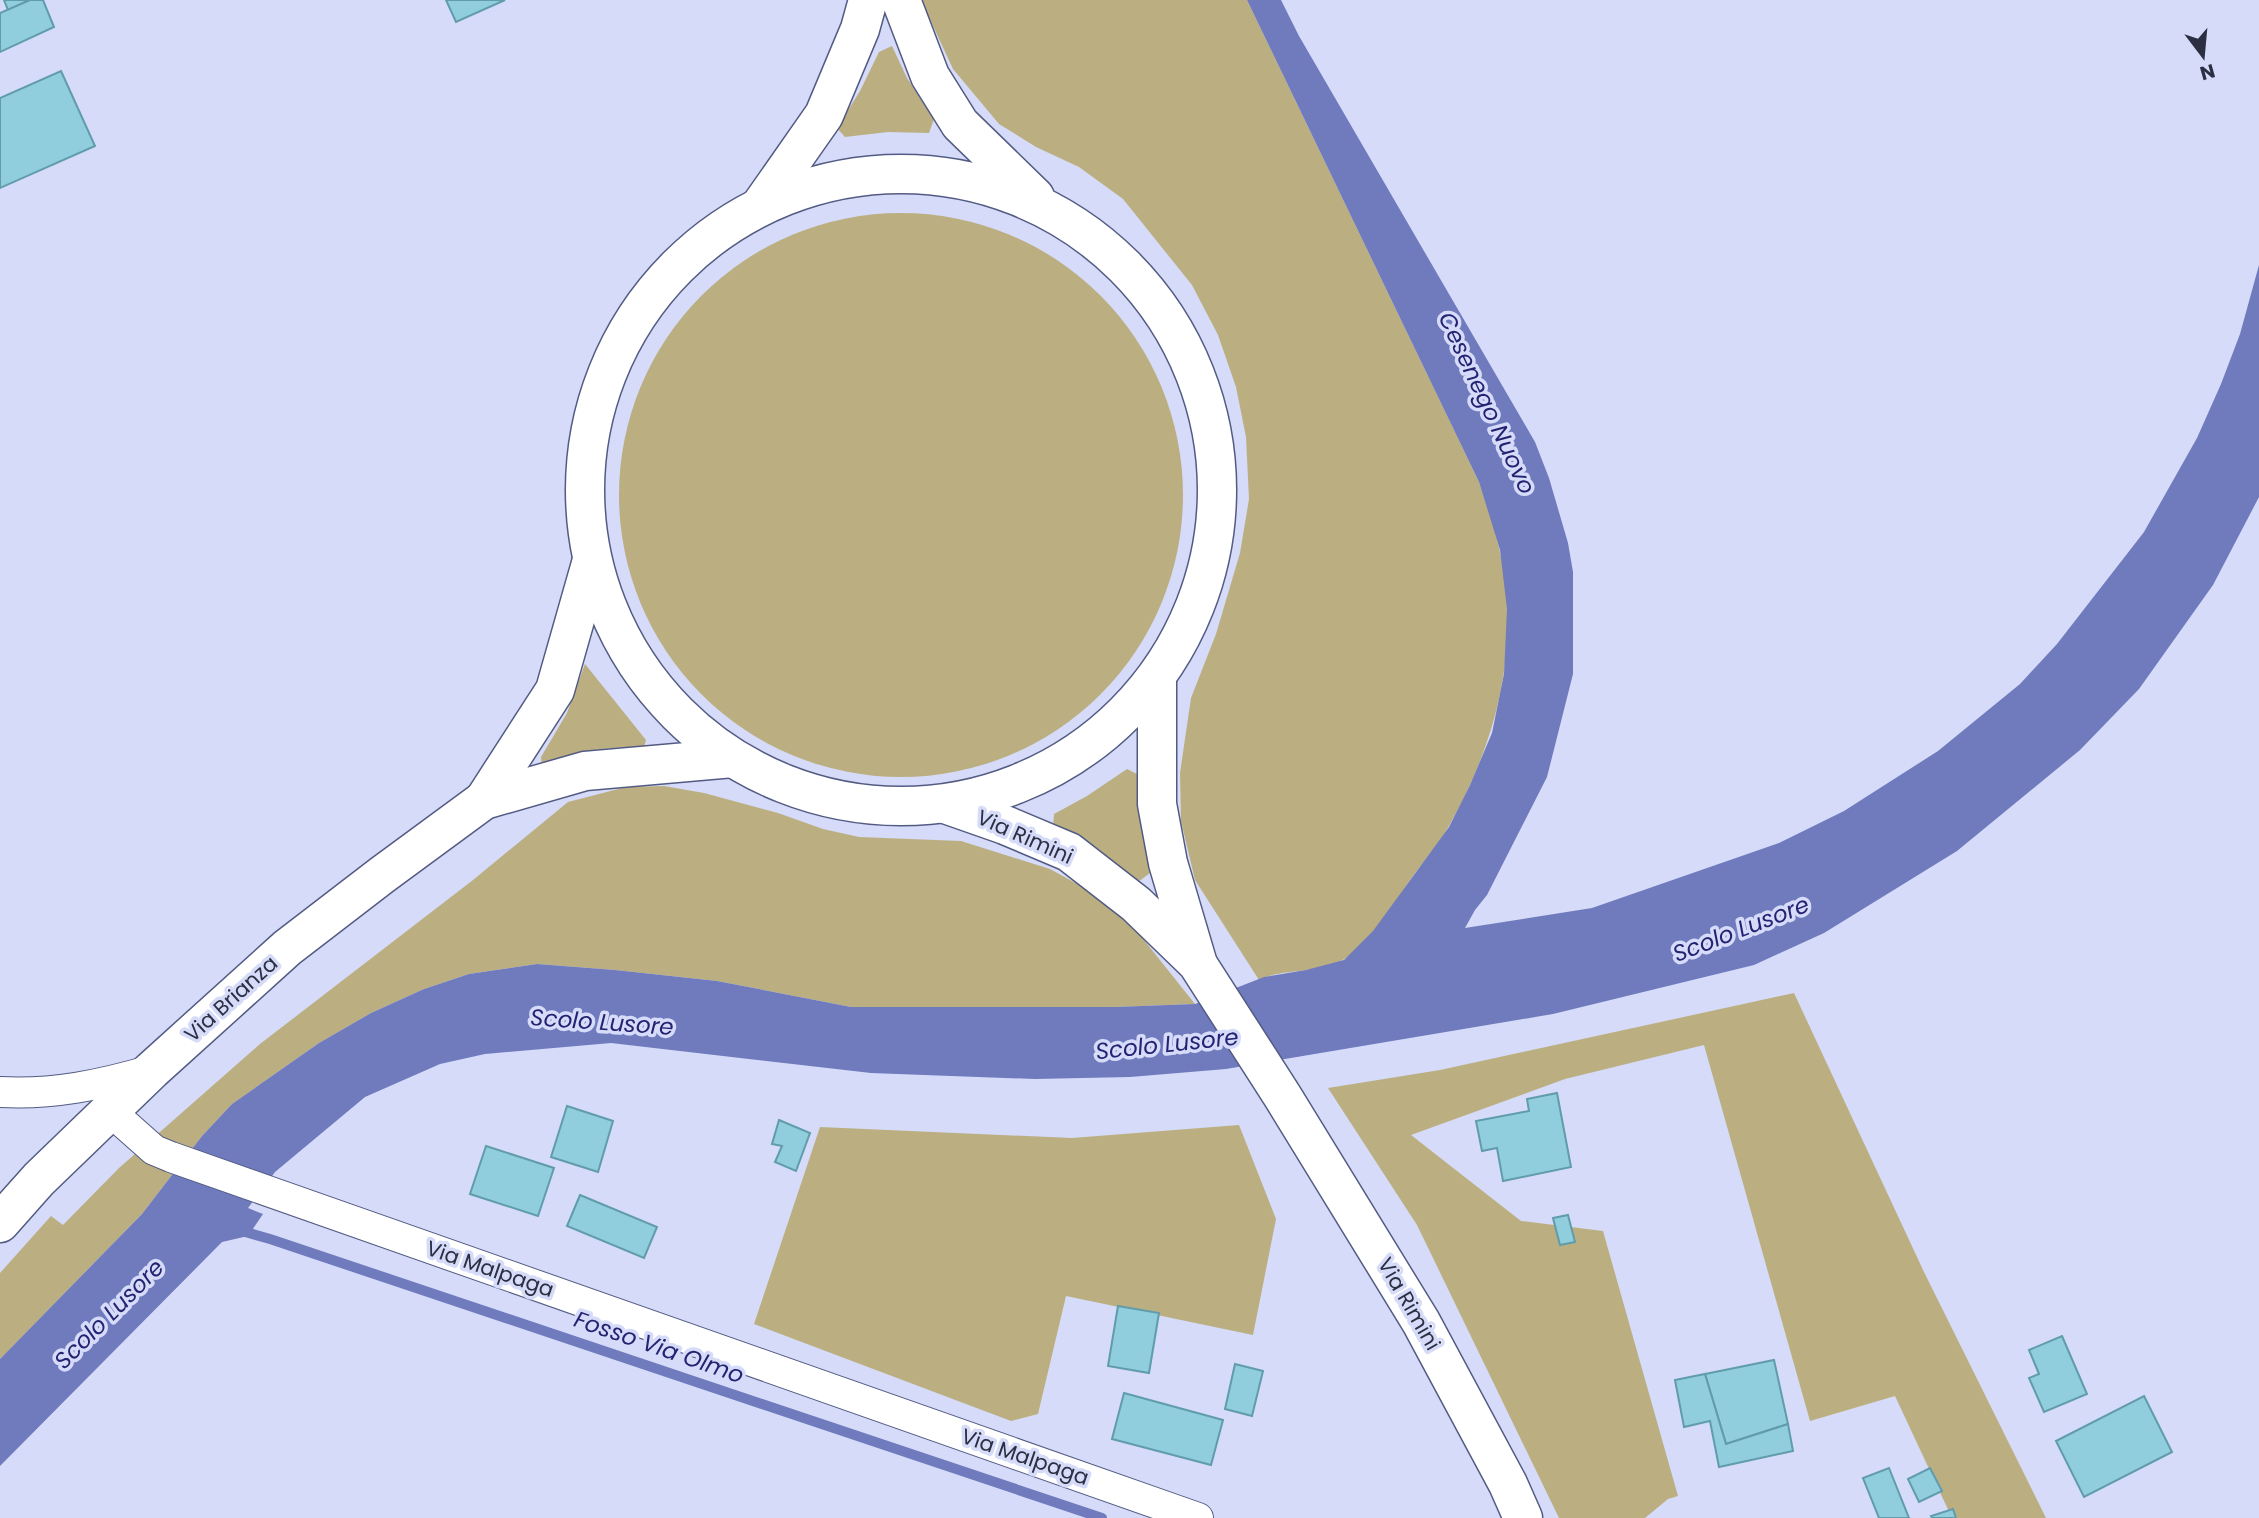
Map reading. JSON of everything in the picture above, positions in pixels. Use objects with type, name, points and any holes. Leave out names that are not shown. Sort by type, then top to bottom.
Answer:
[{"type":"main road","points":[[761,205],[824,115],[860,29],[868,0]]},
{"type":"main road","points":[[901,0],[930,76],[960,124],[1044,206],[1135,275],[1172,323],[1200,380],[1218,458],[1215,541],[1192,617],[1157,677],[1127,712],[1093,741],[1059,764],[1026,780],[985,795],[943,803],[895,806],[841,800],[792,787],[733,758],[688,724],[659,694],[632,658],[607,609],[592,559],[584,499],[588,436],[604,378],[626,330],[662,281],[709,238],[761,205],[825,182],[888,173],[976,181],[1044,206]]},
{"type":"main road","name":"Via Brianza","points":[[484,800],[555,690],[592,559]]},
{"type":"main road","points":[[1157,677],[1157,804],[1168,863],[1208,978]]},
{"type":"main road","name":"Via Brianza","points":[[0,1223],[39,1179],[152,1070],[287,948],[484,800],[585,771],[733,758]]},
{"type":"main road","name":"Via Rimini","points":[[943,803],[1069,852],[1136,904],[1208,978],[1421,1322],[1508,1484],[1523,1518]]},
{"type":"street","points":[[0,1091],[22,1093],[65,1090],[103,1084],[152,1070]]},
{"type":"street","name":"Via Malpaga","points":[[110,1111],[154,1150],[171,1157],[1198,1518]]},
{"type":"shaded area","points":[[921,0],[1247,0],[1479,482],[1499,548],[1508,620],[1501,691],[1492,726],[1467,792],[1442,838],[1374,931],[1356,950],[1337,963],[1259,980],[1195,880],[1181,821],[1180,773],[1191,698],[1216,634],[1240,553],[1249,499],[1246,437],[1236,387],[1218,335],[1192,285],[1123,199],[1079,167],[1036,147],[999,124],[953,69]]},
{"type":"shaded area","points":[[892,46],[907,78],[934,119],[929,133],[888,132],[845,137],[837,128],[860,91],[879,52]]},
{"type":"shaded area","points":[[901,213],[956,219],[1009,235],[1058,261],[1100,296],[1135,338],[1161,387],[1177,440],[1183,495],[1177,550],[1161,603],[1135,652],[1100,694],[1058,729],[1009,755],[956,771],[901,777],[846,771],[793,755],[744,729],[702,694],[667,652],[641,603],[625,550],[619,495],[625,440],[641,387],[667,338],[702,296],[744,261],[793,235],[846,219]]},
{"type":"shaded area","points":[[585,664],[646,740],[644,747],[579,753],[542,766],[541,757],[567,713]]},
{"type":"shaded area","points":[[1127,769],[1139,775],[1150,873],[1138,882],[1053,828],[1054,814]]},
{"type":"shaded area","points":[[664,786],[704,793],[778,813],[823,829],[859,837],[961,841],[1050,869],[1092,892],[1132,925],[1195,1004],[1115,1007],[851,1007],[717,981],[615,970],[537,964],[469,974],[424,989],[371,1013],[319,1043],[232,1104],[202,1136],[142,1214],[0,1359],[0,1273],[51,1216],[63,1225],[119,1168],[260,1044],[473,880],[568,802],[626,787]]},
{"type":"shaded area","points":[[1794,993],[1924,1272],[2046,1518],[1952,1518],[1895,1396],[1810,1421],[1704,1045],[1565,1079],[1411,1135],[1521,1221],[1603,1231],[1678,1496],[1668,1499],[1645,1518],[1559,1518],[1417,1225],[1328,1088],[1440,1070]]},
{"type":"shaded area","points":[[1239,1125],[1276,1219],[1253,1335],[1066,1296],[1038,1414],[1011,1421],[754,1324],[820,1127],[1072,1138]]},
{"type":"water","points":[[1247,0],[1281,0],[1299,36],[1535,442],[1549,478],[1568,543],[1573,572],[1573,674],[1547,777],[1487,895],[1465,928],[1592,908],[1779,843],[1844,811],[1938,751],[2020,684],[2057,644],[2144,532],[2197,438],[2221,384],[2240,334],[2259,265],[2259,497],[2213,585],[2139,689],[2080,750],[1957,851],[1824,933],[1754,965],[1553,1014],[1226,1069],[1130,1077],[1035,1079],[871,1073],[611,1043],[485,1054],[440,1064],[365,1097],[275,1172],[248,1208],[263,1214],[248,1236],[222,1242],[0,1466],[0,1359],[142,1214],[202,1136],[232,1104],[319,1043],[371,1013],[424,989],[469,974],[537,964],[717,981],[851,1007],[1115,1007],[1195,1004],[1264,977],[1344,960],[1373,931],[1449,827],[1492,733],[1504,674],[1507,609],[1500,550],[1479,482]]},
{"type":"building","points":[[4,0],[30,0],[8,10]]},
{"type":"building","points":[[30,0],[43,0],[54,27],[0,52],[0,13]]},
{"type":"building","points":[[446,0],[505,0],[456,22]]},
{"type":"building","points":[[61,71],[95,146],[0,188],[0,98]]},
{"type":"building","points":[[1557,1093],[1571,1167],[1503,1181],[1497,1148],[1482,1151],[1476,1121],[1529,1111],[1527,1099]]},
{"type":"building","points":[[567,1106],[613,1121],[598,1172],[551,1157]]},
{"type":"building","points":[[779,1120],[810,1133],[796,1171],[775,1162],[782,1146],[772,1144]]},
{"type":"building","points":[[486,1146],[554,1168],[538,1216],[470,1194]]},
{"type":"building","points":[[580,1195],[657,1227],[644,1258],[567,1226]]},
{"type":"building","points":[[1568,1215],[1575,1242],[1560,1245],[1553,1218]]},
{"type":"building","points":[[1118,1306],[1159,1313],[1149,1373],[1108,1366]]},
{"type":"building","points":[[2062,1336],[2087,1394],[2044,1412],[2029,1378],[2039,1374],[2029,1350]]},
{"type":"building","points":[[1774,1360],[1788,1424],[1726,1444],[1705,1374]]},
{"type":"building","points":[[1235,1364],[1263,1371],[1252,1416],[1225,1409]]},
{"type":"building","points":[[1705,1374],[1726,1444],[1788,1424],[1793,1451],[1719,1467],[1710,1421],[1684,1427],[1675,1380]]},
{"type":"building","points":[[1124,1393],[1223,1420],[1211,1465],[1112,1439]]},
{"type":"building","points":[[2144,1396],[2172,1452],[2084,1497],[2056,1441]]},
{"type":"building","points":[[1889,1468],[1909,1518],[1879,1518],[1863,1478]]},
{"type":"building","points":[[1930,1468],[1942,1491],[1919,1502],[1908,1479]]},
{"type":"building","points":[[1953,1509],[1956,1518],[1931,1516]]},
{"type":"waterway","name":"Fosso Via Olmo","points":[[238,1230],[1102,1518]]},
{"type":"water label","name":"Cesenego Nuovo","points":[[1487,403]]},
{"type":"water label","name":"Scolo Lusore","points":[[1741,929]]},
{"type":"water label","name":"Scolo Lusore","points":[[602,1022]]},
{"type":"water label","name":"Scolo Lusore","points":[[1167,1044]]},
{"type":"water label","name":"Scolo Lusore","points":[[109,1314]]}]
